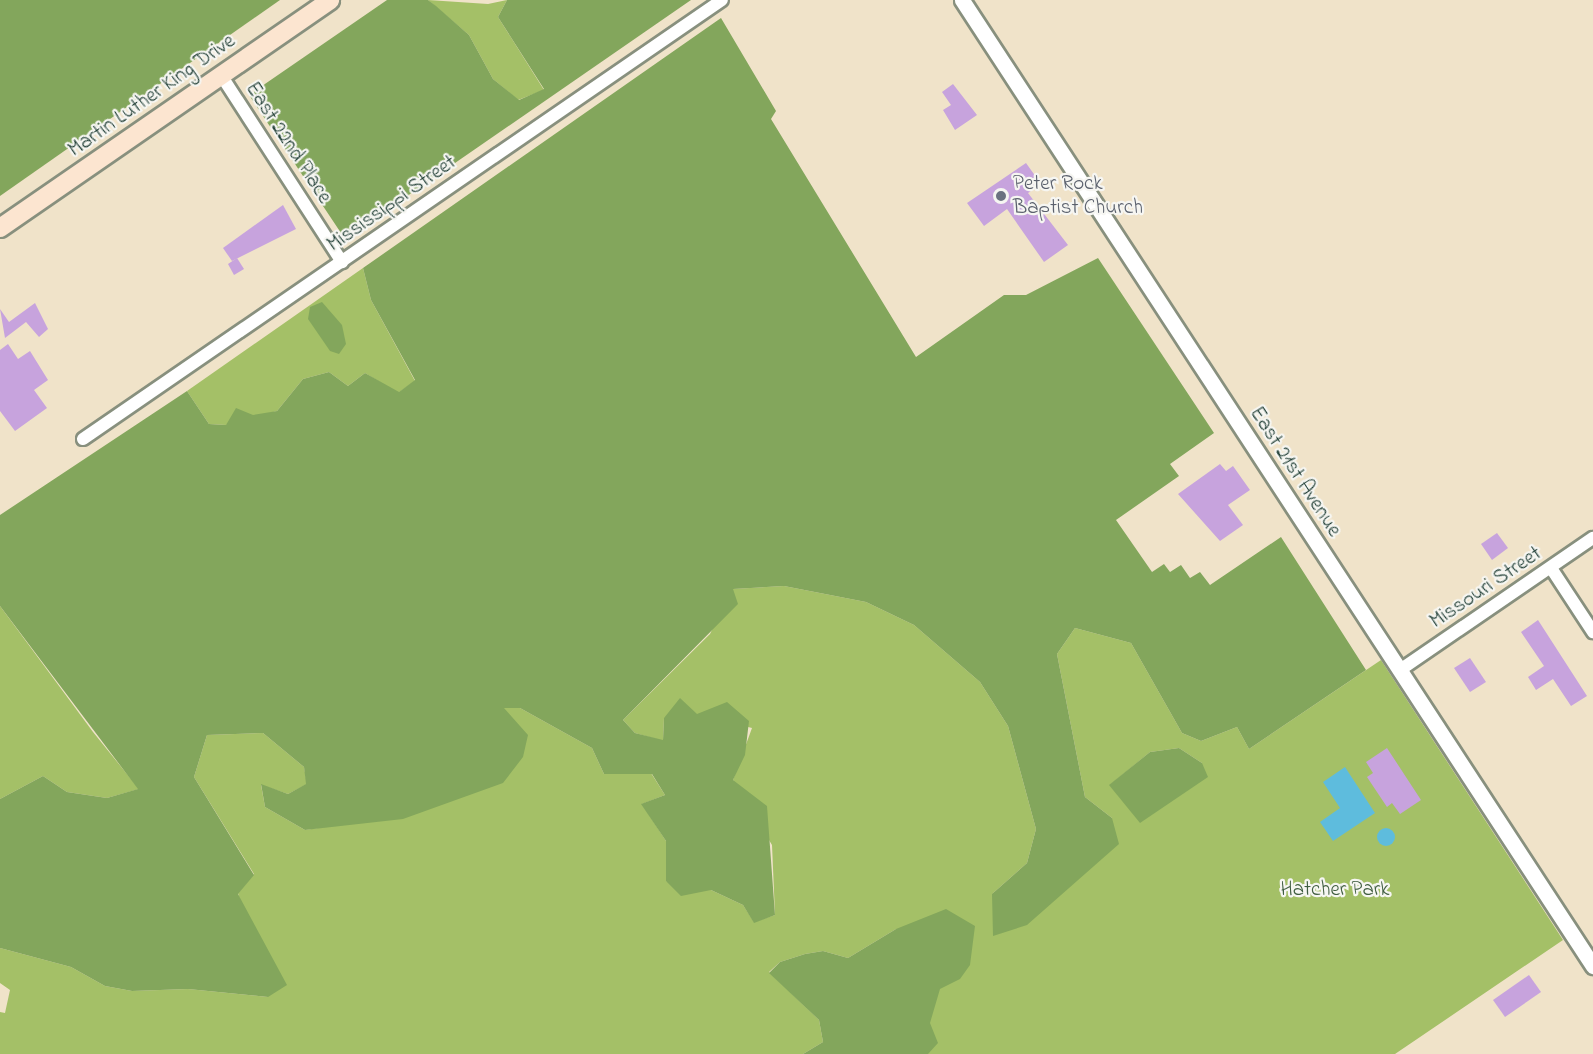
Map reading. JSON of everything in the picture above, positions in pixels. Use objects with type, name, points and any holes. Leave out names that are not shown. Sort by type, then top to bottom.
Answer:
[{"type":"main road","name":"Martin Luther King Drive","points":[[0,228],[330,0]]},
{"type":"street","name":"Mississippi Street","points":[[83,439],[722,0]]},
{"type":"street","name":"East 21st Avenue","points":[[963,0],[1593,966]]},
{"type":"street","name":"East 22nd Place","points":[[221,75],[342,262]]},
{"type":"street","name":"Missouri Street","points":[[1400,670],[1593,538]]},
{"type":"street","points":[[1551,568],[1593,632]]},
{"type":"green space","points":[[0,0],[280,0],[0,196]]},
{"type":"green space","points":[[387,0],[428,0],[436,6],[469,35],[493,79],[519,100],[544,89],[498,17],[507,0],[691,0],[345,239],[249,95]]},
{"type":"green space","points":[[428,0],[488,4],[507,0],[498,17],[544,90],[518,100],[493,79],[469,35]]},
{"type":"green space","points":[[721,18],[776,111],[771,119],[916,357],[1004,295],[1026,295],[1098,258],[1214,433],[1170,464],[1179,476],[1116,520],[1152,572],[1164,564],[1170,572],[1181,565],[1190,578],[1200,572],[1210,585],[1281,537],[1366,670],[1249,749],[1237,727],[1201,741],[1182,733],[1131,643],[1075,628],[1057,654],[1085,797],[1112,818],[1119,844],[1027,925],[993,936],[992,894],[1027,863],[1036,829],[1008,726],[980,682],[914,625],[866,602],[784,586],[733,589],[738,604],[623,720],[635,733],[663,740],[664,718],[680,698],[697,714],[727,702],[749,721],[745,755],[733,780],[767,806],[775,915],[754,923],[743,905],[711,890],[681,896],[666,881],[666,841],[641,804],[665,795],[652,774],[604,774],[592,748],[520,708],[504,708],[528,735],[523,757],[503,783],[403,819],[305,830],[265,807],[261,784],[288,794],[306,784],[304,767],[263,733],[207,735],[194,777],[254,875],[238,894],[287,985],[268,997],[188,989],[132,991],[105,986],[71,967],[0,948],[0,799],[43,776],[67,792],[107,798],[138,789],[0,606],[0,515],[187,391],[209,424],[226,425],[236,408],[253,415],[277,411],[303,379],[329,372],[348,386],[365,373],[399,392],[415,380],[371,300],[363,268]]},
{"type":"green space","points":[[363,268],[371,300],[415,381],[398,393],[365,373],[348,386],[329,372],[303,379],[277,411],[226,425],[209,424],[187,391]]},
{"type":"green space","points":[[322,302],[342,325],[346,344],[339,354],[330,351],[308,319],[310,307]]},
{"type":"green space","name":"Hatcher Park","points":[[784,586],[866,602],[914,625],[980,682],[1008,726],[1036,829],[1027,863],[992,894],[1112,818],[1085,797],[1057,654],[1075,628],[1131,643],[1182,733],[1201,741],[1237,727],[1249,749],[1381,660],[1563,940],[1395,1054],[862,1054],[896,929],[848,958],[823,951],[805,954],[780,962],[769,972],[819,1020],[823,1042],[803,1054],[0,1054],[0,1012],[5,1013],[10,990],[0,983],[0,948],[71,967],[105,986],[132,991],[188,989],[268,997],[238,893],[254,874],[194,777],[207,735],[263,733],[304,767],[307,784],[288,794],[261,785],[265,807],[305,830],[344,824],[503,708],[520,708],[592,748],[604,774],[651,773],[665,795],[642,804],[666,841],[666,881],[711,890],[743,905],[754,922],[775,915],[772,845],[733,780],[752,728],[697,714],[664,718],[663,741],[635,733],[623,720],[710,634],[732,589]],"holes":[[[1179,748],[1202,763],[1110,785],[1150,752]]]},
{"type":"green space","points":[[0,606],[93,732],[139,789],[107,798],[67,792],[43,776],[0,799]]},
{"type":"green space","points":[[1179,748],[1202,763],[1208,777],[1140,823],[1109,785],[1150,752]]},
{"type":"green space","points":[[946,909],[975,926],[970,965],[960,979],[940,989],[930,1023],[938,1043],[928,1054],[803,1054],[823,1042],[819,1020],[769,973],[780,962],[805,954],[823,951],[848,958],[896,929]]},
{"type":"water","points":[[1345,767],[1375,813],[1333,841],[1320,822],[1340,808],[1323,782]]},
{"type":"water","points":[[1382,828],[1390,828],[1395,833],[1393,844],[1382,846],[1377,841],[1377,833]]},
{"type":"building","points":[[953,84],[977,115],[955,130],[943,110],[951,105],[942,92]]},
{"type":"building","points":[[1026,163],[1041,184],[1028,193],[1068,245],[1044,262],[1007,209],[984,226],[967,203]]},
{"type":"building","points":[[283,205],[296,229],[232,261],[223,248]]},
{"type":"building","points":[[237,258],[244,269],[234,275],[228,264]]},
{"type":"building","points":[[35,303],[48,329],[39,337],[26,322],[5,338],[0,309],[9,322]]},
{"type":"building","points":[[8,344],[18,359],[30,351],[48,380],[34,390],[47,408],[15,431],[0,411],[0,350]]},
{"type":"building","points":[[1220,464],[1226,471],[1233,466],[1250,490],[1228,505],[1243,525],[1220,541],[1178,494]]},
{"type":"building","points":[[1497,533],[1508,548],[1492,560],[1481,544]]},
{"type":"building","points":[[1538,620],[1587,696],[1571,706],[1553,679],[1536,690],[1528,677],[1544,666],[1521,632]]},
{"type":"building","points":[[1470,658],[1486,682],[1470,692],[1454,668]]},
{"type":"building","points":[[1387,748],[1421,800],[1400,814],[1392,803],[1387,807],[1367,777],[1373,773],[1366,762]]},
{"type":"building","points":[[1529,975],[1541,992],[1505,1017],[1493,1000]]},
{"type":"place","name":"Peter Rock Baptist Church","points":[[1001,196]]}]
